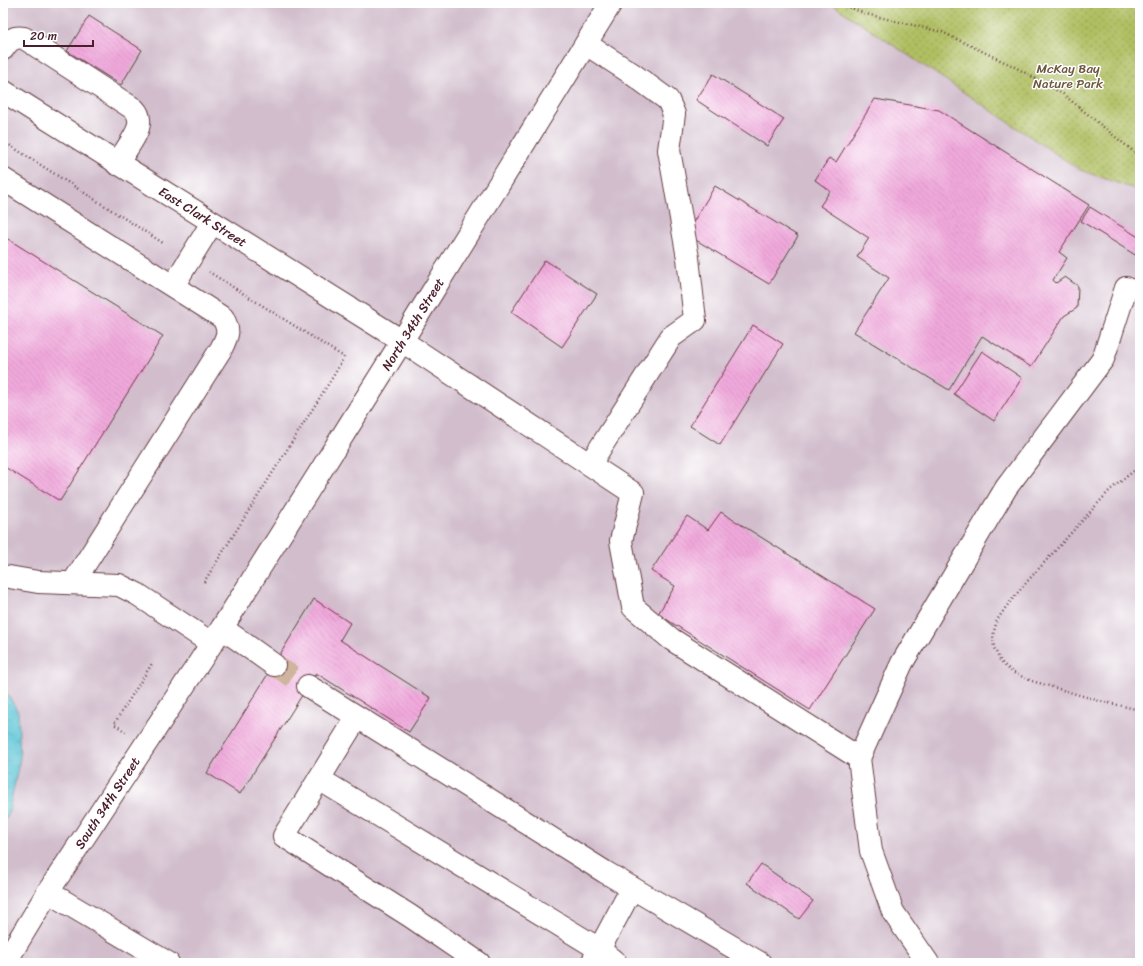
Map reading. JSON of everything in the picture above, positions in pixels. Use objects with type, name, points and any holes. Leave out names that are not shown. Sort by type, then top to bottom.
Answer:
[{"type":"street","name":"North 34th Street","points":[[216,635],[402,342],[611,3]]},
{"type":"street","points":[[3,49],[11,39],[18,37],[24,38],[134,109],[138,114],[140,122],[138,130],[117,164]]},
{"type":"street","points":[[586,44],[631,73],[668,100],[674,114],[669,150],[688,258],[695,320],[671,337],[590,464]]},
{"type":"street","name":"East Clark Street","points":[[3,91],[402,342],[633,493],[622,541],[634,607],[671,639],[859,758]]},
{"type":"street","points":[[3,179],[223,318],[228,327],[227,338],[221,349],[73,583]]},
{"type":"street","points":[[173,286],[212,223]]},
{"type":"street","points":[[928,963],[892,912],[870,851],[859,758],[902,663],[1006,488],[1103,359],[1126,288]]},
{"type":"street","points":[[3,576],[38,582],[119,585],[274,665]]},
{"type":"street","name":"South 34th Street","points":[[5,963],[48,892],[216,635]]},
{"type":"street","points":[[308,686],[632,888],[760,963]]},
{"type":"street","points":[[357,717],[284,836],[410,916],[479,963]]},
{"type":"street","points":[[319,779],[595,956],[616,963]]},
{"type":"street","points":[[595,956],[632,888]]},
{"type":"street","points":[[48,892],[168,963]]},
{"type":"path","points":[[838,3],[866,14],[942,32],[1015,67],[1063,94],[1140,157]]},
{"type":"path","points":[[3,141],[163,243]]},
{"type":"path","points":[[204,582],[344,357],[209,272]]},
{"type":"path","points":[[1140,466],[1110,490],[1024,585],[997,620],[993,635],[994,648],[1001,662],[1012,672],[1032,681],[1100,701],[1140,710]]},
{"type":"path","points":[[145,745],[114,724],[153,662]]},
{"type":"shaded area","points":[[3,3],[830,3],[1080,170],[1140,191],[1140,963],[3,963],[3,823],[8,815],[18,712],[3,686]]},
{"type":"green space","name":"McKay Bay Nature Park","points":[[830,3],[1140,3],[1140,191],[1080,170]]},
{"type":"water","points":[[3,686],[18,712],[20,758],[8,815],[3,823]]},
{"type":"building","points":[[89,16],[142,50],[121,85],[67,51]]},
{"type":"building","points":[[713,74],[784,119],[767,146],[696,100]]},
{"type":"building","points":[[875,99],[939,110],[1089,205],[1059,252],[1067,258],[1053,280],[1056,283],[1065,277],[1078,286],[1077,308],[1064,316],[1031,367],[982,336],[949,390],[854,332],[889,278],[857,257],[869,238],[820,206],[830,191],[815,180],[829,158],[836,162]]},
{"type":"building","points":[[715,186],[798,236],[769,284],[686,234]]},
{"type":"building","points":[[1090,207],[1140,238],[1140,258],[1081,221]]},
{"type":"building","points":[[3,236],[163,336],[60,501],[3,466]]},
{"type":"building","points":[[545,260],[597,294],[562,347],[511,312]]},
{"type":"building","points":[[753,325],[783,344],[720,445],[690,426]]},
{"type":"building","points":[[982,351],[1022,378],[994,421],[954,394]]},
{"type":"building","points":[[721,512],[875,609],[810,710],[658,614],[675,586],[651,571],[687,516],[708,530]]},
{"type":"building","points":[[314,599],[350,623],[340,640],[431,698],[409,732],[316,673],[240,794],[207,773]]},
{"type":"building","points":[[761,864],[813,901],[799,919],[747,883]]},
{"type":"tunnel","points":[[274,665],[308,686]]}]
